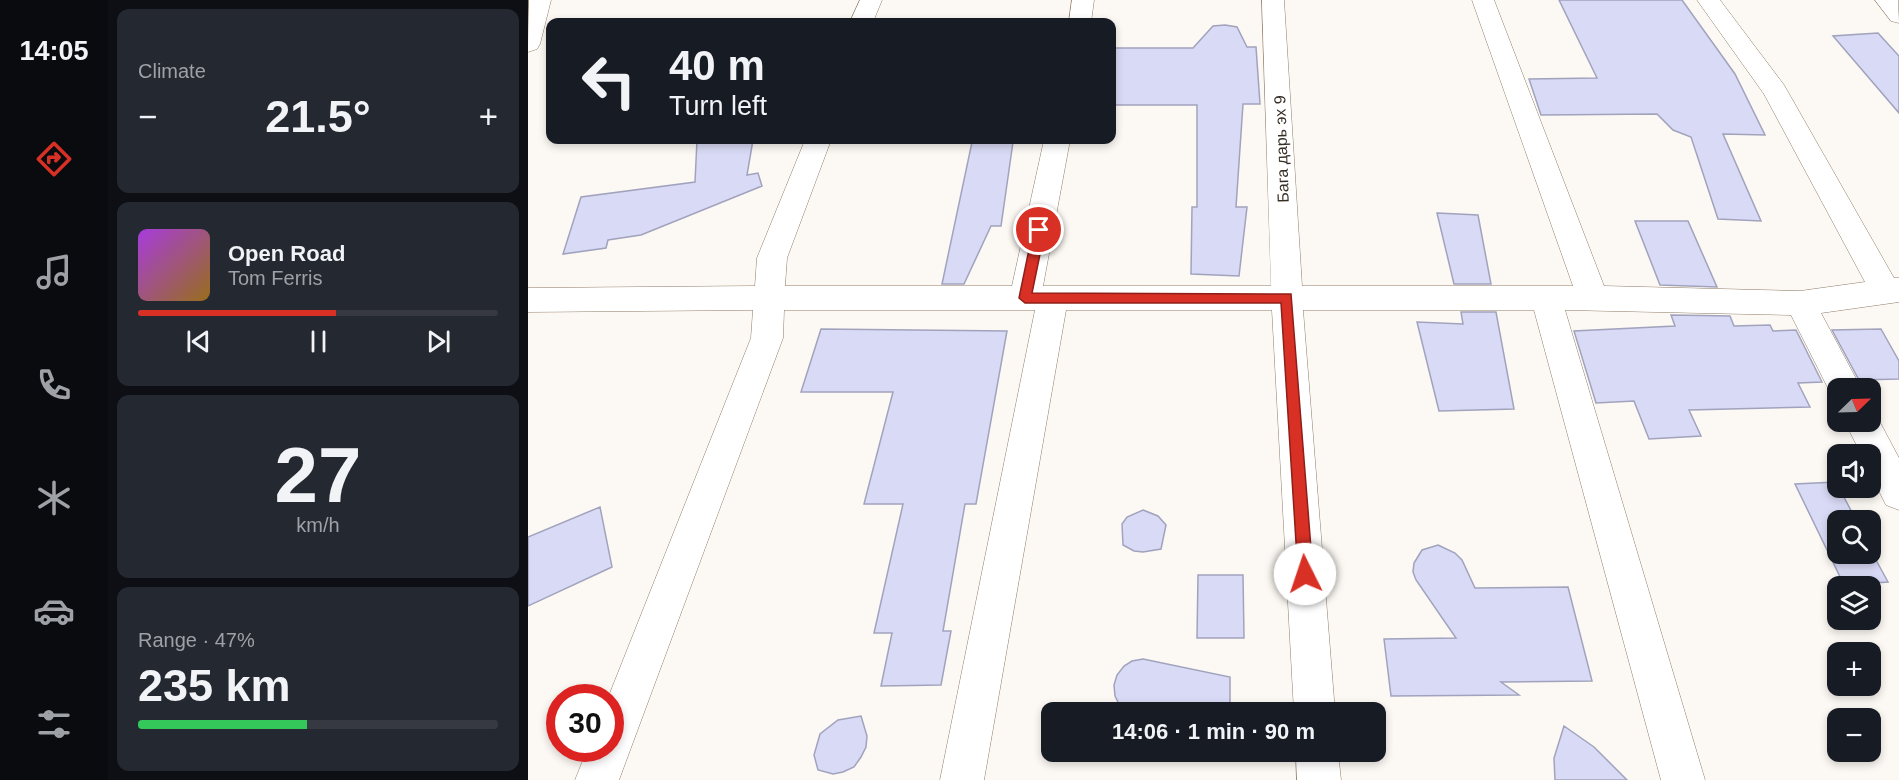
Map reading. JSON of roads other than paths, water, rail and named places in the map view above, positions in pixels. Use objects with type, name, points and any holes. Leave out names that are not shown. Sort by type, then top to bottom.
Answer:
[{"type":"street","points":[[528,44],[540,0]]},
{"type":"street","points":[[864,18],[871,0]]},
{"type":"street","points":[[1081,18],[1083,0]]},
{"type":"street","name":"Бага дарь эх 9","points":[[1273,0],[1287,297],[1314,702]]},
{"type":"street","points":[[1483,0],[1593,298]]},
{"type":"street","points":[[528,300],[1287,297],[1593,298],[1800,303],[1892,290],[1775,91],[1708,0]]},
{"type":"street","points":[[1886,0],[1899,16]]},
{"type":"street","points":[[624,708],[767,338],[772,258],[816,144]]},
{"type":"street","points":[[962,780],[1039,298],[1057,144]]},
{"type":"street","points":[[1546,298],[1683,780]]},
{"type":"street","points":[[1800,303],[1840,378]]},
{"type":"street","points":[[1867,432],[1899,493]]},
{"type":"street","points":[[597,780],[604,762]]},
{"type":"street","points":[[1318,762],[1319,780]]}]
